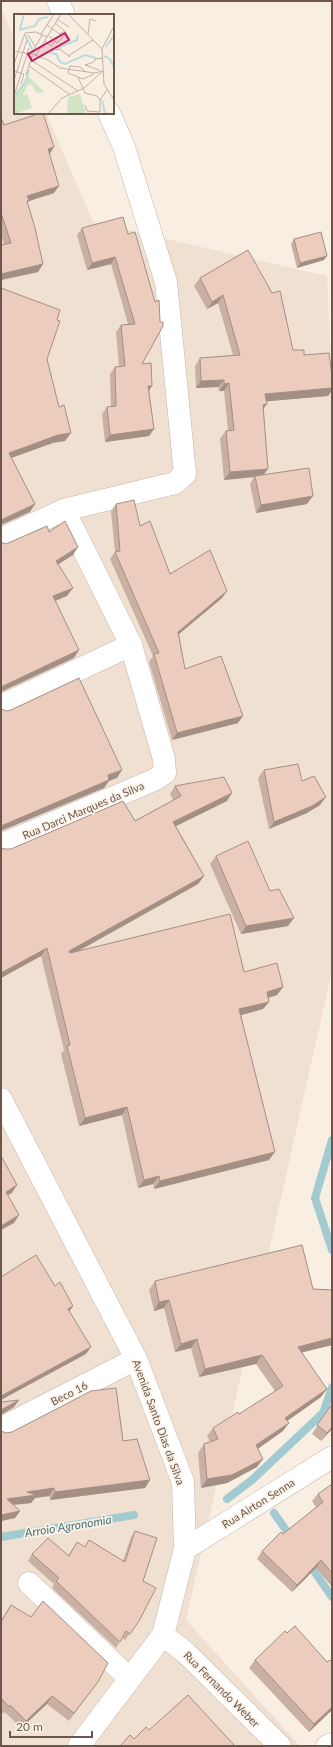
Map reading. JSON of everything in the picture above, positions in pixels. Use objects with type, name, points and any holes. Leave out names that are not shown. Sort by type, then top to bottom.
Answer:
[{"type":"street","points":[[58,1],[64,14]]},
{"type":"street","points":[[1,539],[64,510],[175,484],[185,474],[166,282],[124,147],[109,114]]},
{"type":"street","points":[[1,706],[132,645],[64,510]]},
{"type":"street","name":"Rua Darci Marques da Silva","points":[[1,846],[154,780],[165,773],[164,759],[132,645]]},
{"type":"street","name":"Avenida Santo Dias da Silva","points":[[1,1099],[136,1359],[183,1482],[185,1549],[163,1635],[79,1746]]},
{"type":"street","name":"Beco 16","points":[[1,1428],[136,1359]]},
{"type":"street","name":"Rua Airton Senna","points":[[185,1549],[332,1456]]},
{"type":"street","points":[[29,1583],[129,1678]]},
{"type":"street","name":"Rua Fernando Weber","points":[[163,1635],[186,1653],[280,1746]]},
{"type":"street","points":[[327,1746],[332,1744]]},
{"type":"shaded area","points":[[1,7],[14,38],[14,114],[46,114],[93,222],[327,276],[332,384],[332,971],[186,1620],[300,1746],[1,1746]]},
{"type":"building","points":[[38,114],[43,114],[54,147],[48,149],[59,186],[27,196],[43,264],[1,274],[1,245],[11,243],[1,213],[1,117],[4,125]]},
{"type":"building","points":[[123,217],[128,234],[135,232],[155,302],[159,300],[160,322],[163,322],[163,326],[142,364],[151,363],[152,386],[148,386],[154,429],[110,435],[107,407],[116,406],[115,367],[125,366],[121,325],[135,324],[115,257],[92,263],[82,228]]},
{"type":"building","points":[[321,232],[327,256],[300,263],[294,239]]},
{"type":"building","points":[[248,250],[272,293],[280,291],[293,350],[304,350],[304,355],[329,353],[332,388],[265,394],[267,404],[263,405],[268,469],[230,472],[226,431],[234,430],[229,383],[224,384],[224,380],[201,381],[200,358],[240,355],[223,295],[212,302],[200,278]]},
{"type":"building","points":[[1,288],[60,310],[57,320],[60,321],[47,359],[59,407],[64,405],[71,433],[58,435],[9,453],[35,504],[1,520]]},
{"type":"building","points":[[309,468],[313,496],[261,505],[255,476]]},
{"type":"building","points":[[134,500],[140,526],[150,521],[170,574],[210,550],[227,591],[178,632],[185,669],[221,656],[243,716],[177,733],[154,654],[159,653],[115,552],[120,551],[116,504]]},
{"type":"building","points":[[65,521],[78,547],[56,561],[73,588],[53,596],[79,650],[1,687],[1,542],[6,544],[47,526],[49,532]]},
{"type":"building","points":[[79,678],[122,770],[108,775],[109,780],[1,826],[1,709],[6,711],[11,710]]},
{"type":"building","points":[[298,764],[302,781],[314,776],[326,797],[312,806],[274,822],[264,770]]},
{"type":"building","points":[[224,777],[232,793],[173,822],[204,876],[69,951],[70,953],[230,914],[244,972],[277,963],[283,987],[267,992],[269,1002],[239,1009],[275,1152],[160,1181],[159,1176],[144,1180],[127,1107],[85,1118],[67,1046],[70,1045],[47,948],[1,973],[1,848],[11,849],[123,801],[135,821],[181,796],[175,786]]},
{"type":"building","points":[[248,841],[270,891],[279,889],[294,918],[246,926],[216,856]]},
{"type":"building","points":[[1,1156],[17,1185],[6,1192],[19,1215],[1,1226]]},
{"type":"building","points":[[302,1245],[313,1289],[332,1290],[332,1338],[298,1347],[327,1389],[285,1418],[289,1423],[256,1445],[263,1459],[232,1475],[207,1479],[204,1444],[218,1439],[213,1428],[238,1412],[239,1414],[283,1386],[262,1355],[205,1369],[197,1339],[181,1344],[169,1300],[159,1302],[155,1281]]},
{"type":"building","points":[[36,1255],[55,1286],[60,1282],[73,1306],[68,1309],[91,1347],[1,1396],[1,1277]]},
{"type":"building","points":[[116,1388],[123,1441],[137,1439],[150,1480],[55,1492],[54,1488],[27,1492],[36,1495],[7,1499],[20,1511],[1,1515],[1,1431],[6,1433],[12,1432],[91,1391]]},
{"type":"building","points":[[19,1400],[1,1410],[1,1402]]},
{"type":"building","points":[[332,1404],[332,1427],[327,1433],[317,1425]]},
{"type":"building","points":[[332,1484],[332,1573],[321,1560],[297,1585],[262,1551],[281,1532],[283,1534],[323,1502],[318,1494]]},
{"type":"building","points":[[135,1531],[157,1538],[143,1581],[156,1588],[139,1621],[130,1634],[126,1631],[120,1642],[56,1581],[59,1578],[32,1554],[48,1538],[69,1556],[77,1542],[85,1547],[89,1540],[125,1562]]},
{"type":"building","points":[[43,1601],[108,1663],[98,1682],[74,1713],[52,1696],[26,1721],[10,1705],[9,1707],[1,1698],[1,1622],[11,1605],[31,1617]]},
{"type":"building","points":[[295,1626],[327,1662],[330,1660],[332,1662],[332,1707],[314,1724],[255,1660],[285,1631],[287,1633]]},
{"type":"building","points":[[188,1695],[235,1746],[120,1746],[130,1735],[134,1739],[146,1727],[149,1730]]},
{"type":"waterway","points":[[332,1140],[315,1198],[332,1250]]},
{"type":"waterway","points":[[227,1499],[252,1480],[323,1413],[332,1387]]},
{"type":"waterway","points":[[274,1513],[293,1540]]},
{"type":"waterway","name":"Arroio Agronomia","points":[[1,1537],[134,1515]]},
{"type":"waterway","points":[[307,1561],[332,1597]]}]
